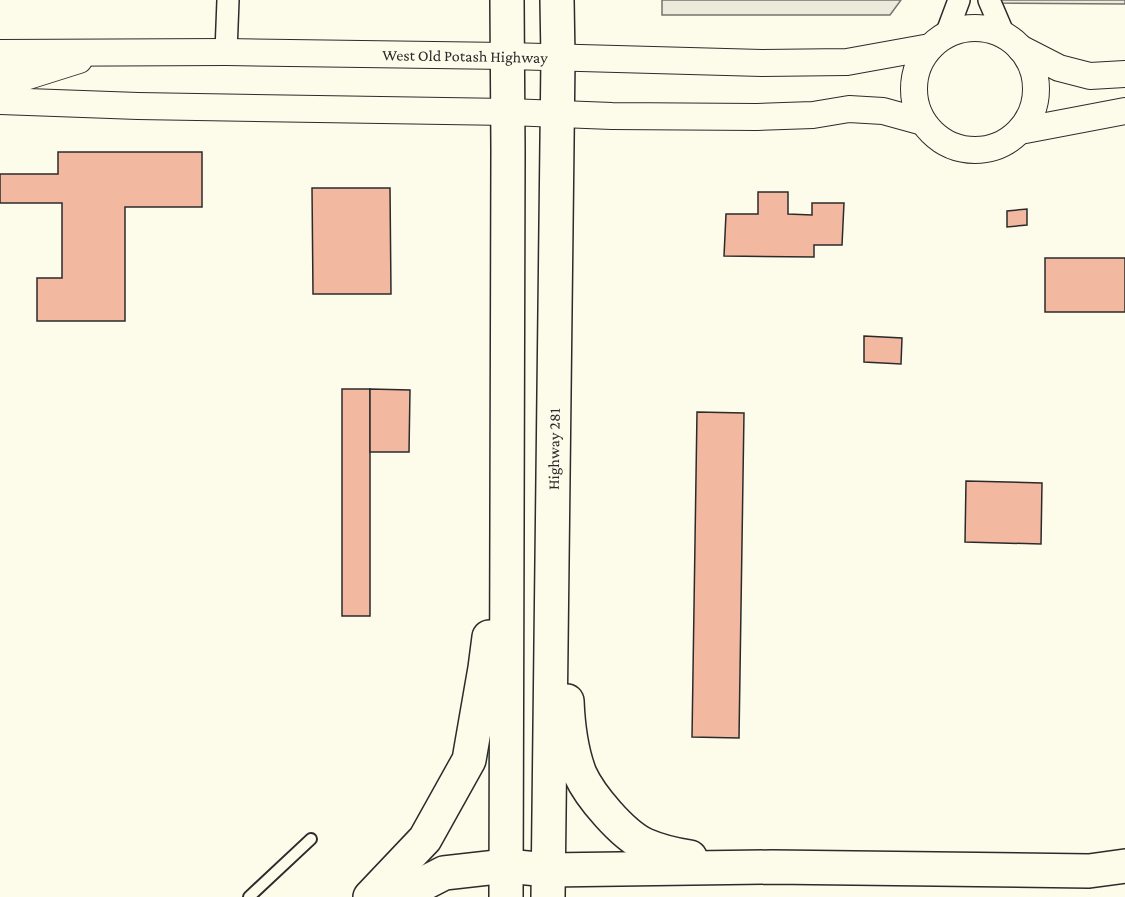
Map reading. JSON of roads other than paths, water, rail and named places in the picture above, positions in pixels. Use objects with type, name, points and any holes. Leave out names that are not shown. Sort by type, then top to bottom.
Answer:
[{"type":"highway","points":[[506,882],[507,0]]},
{"type":"highway","name":"Highway 281","points":[[548,884],[557,0]]},
{"type":"highway","points":[[370,897],[425,839],[468,760],[485,668],[506,498]]},
{"type":"highway","points":[[552,506],[569,733],[580,773],[594,798],[623,828],[643,844],[678,856],[772,867]]},
{"type":"highway","points":[[398,897],[444,873],[506,882],[548,884],[772,867],[1089,871],[1125,866]]},
{"type":"street","points":[[226,52],[228,0]]},
{"type":"street","points":[[959,0],[938,41],[919,64],[914,83],[915,104],[923,122],[937,137],[959,149],[972,151],[985,150],[1010,140],[1020,131],[1030,116],[1036,98],[1036,80],[1030,63],[1012,42],[989,0]]},
{"type":"street","points":[[938,41],[965,28],[985,29],[1059,68],[1090,76],[1125,74]]},
{"type":"street","name":"West Old Potash Highway","points":[[0,52],[506,56],[762,63],[847,62],[938,41]]},
{"type":"street","points":[[0,76],[25,77],[102,52]]},
{"type":"street","points":[[0,101],[612,116],[757,117],[813,115],[849,109],[883,111],[923,122]]},
{"type":"street","points":[[1020,131],[1125,111]]},
{"type":"lane","points":[[249,897],[311,839]]}]
